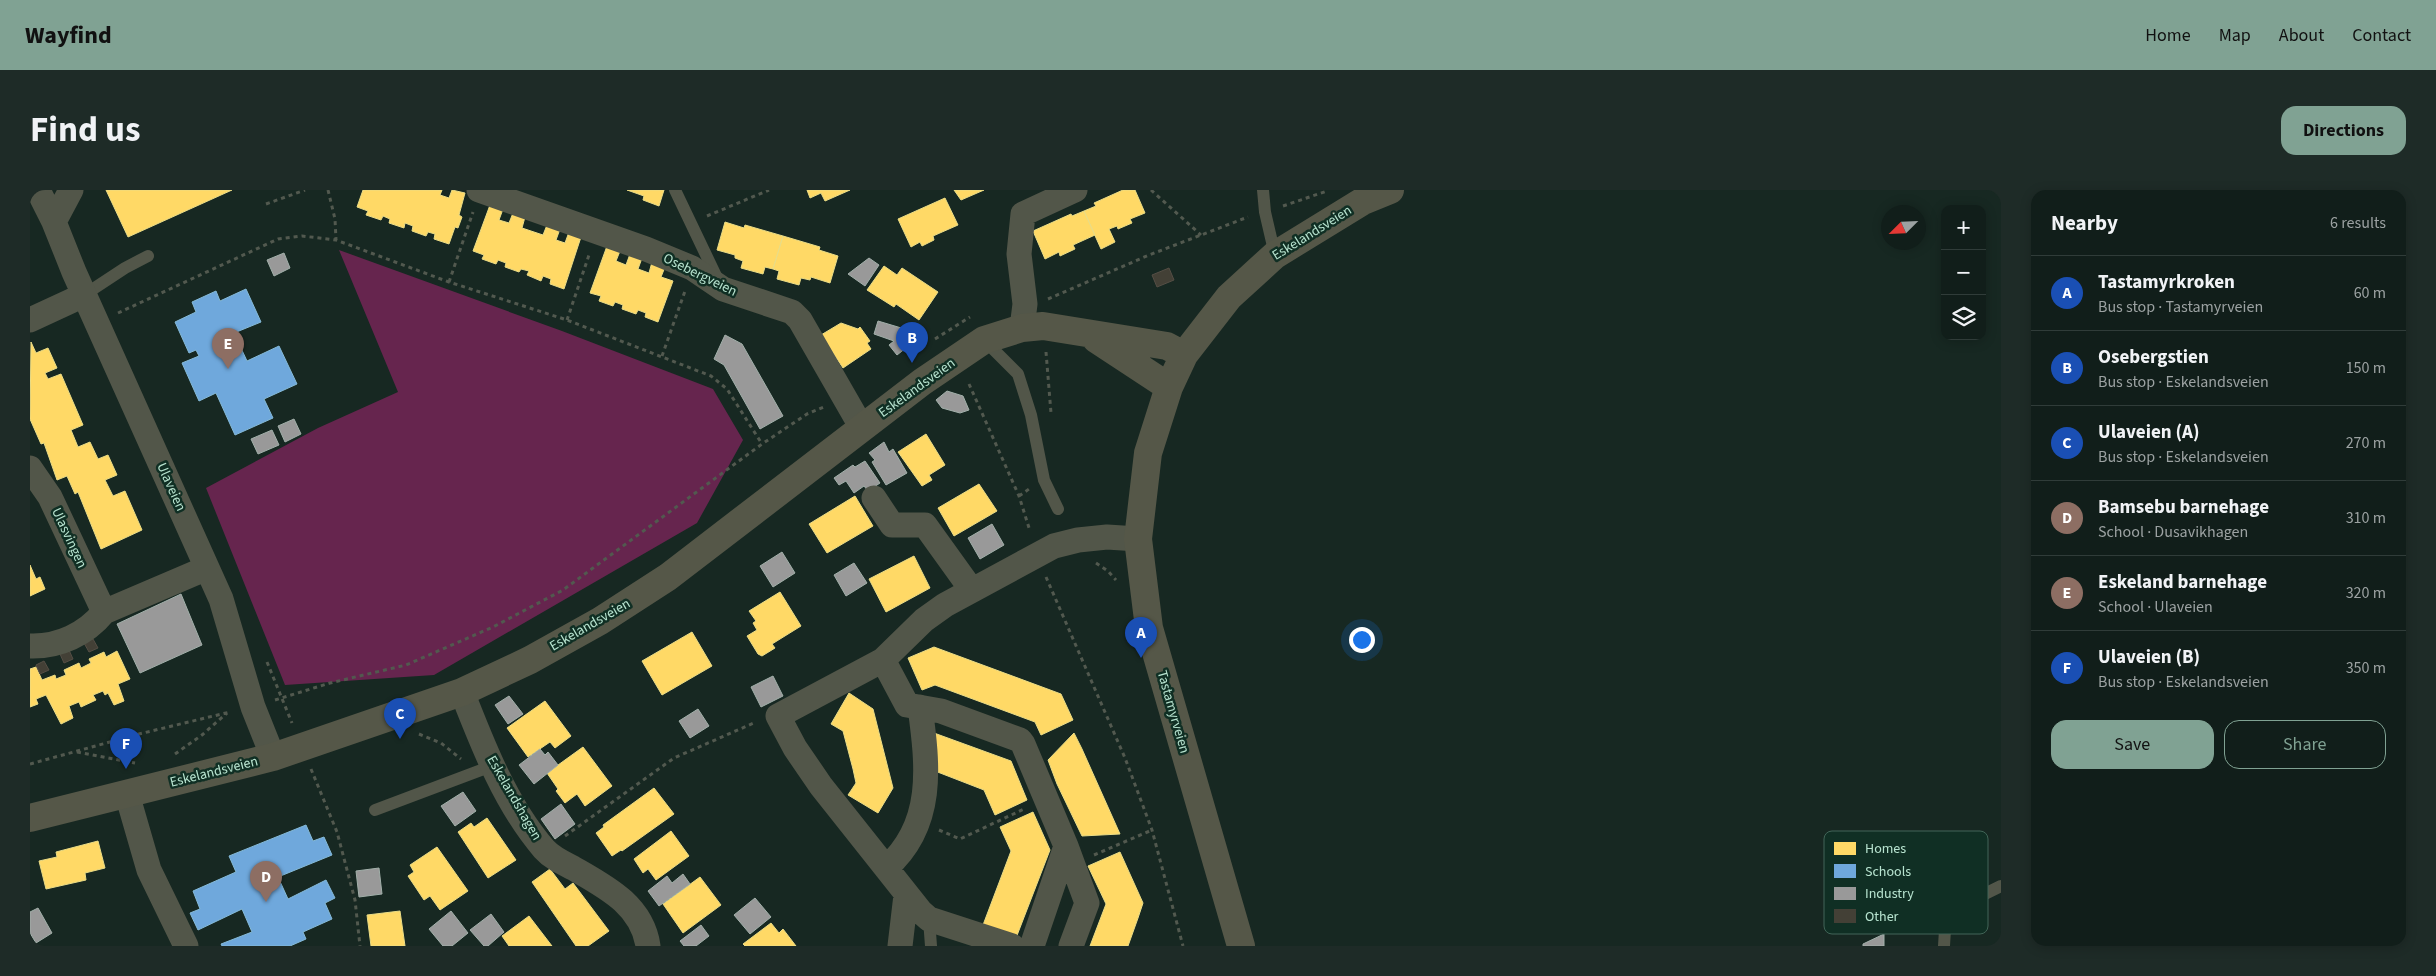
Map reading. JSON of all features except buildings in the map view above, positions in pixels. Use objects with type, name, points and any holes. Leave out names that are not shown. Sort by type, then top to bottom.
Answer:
[{"type":"main road","name":"Eskelandsveien","points":[[1088,334],[1169,387],[1184,355],[1229,297],[1275,254],[1363,201],[1390,190]]},
{"type":"main road","name":"Eskelandsveien","points":[[30,818],[273,757],[462,692],[530,660],[600,621],[661,582],[922,382],[981,327],[1023,316],[1043,326],[1167,346],[1184,355]]},
{"type":"main road","name":"Tastamyrveien","points":[[1169,387],[1148,453],[1138,539],[1149,628],[1240,946]]},
{"type":"street","points":[[38,190],[54,222]]},
{"type":"street","points":[[54,222],[71,190]]},
{"type":"street","name":"Osebergveien","points":[[480,190],[692,268],[723,289],[792,312],[800,320],[843,398],[862,428]]},
{"type":"street","points":[[1023,316],[1019,254],[1023,214],[1075,190]]},
{"type":"street","name":"Ulaveien","points":[[54,222],[84,295],[221,599],[236,643],[253,707],[273,757]]},
{"type":"street","points":[[30,320],[84,295]]},
{"type":"street","name":"Ulasvingen","points":[[30,468],[50,497],[104,612]]},
{"type":"street","points":[[874,498],[892,526],[924,525],[971,589]]},
{"type":"street","points":[[1012,946],[929,919],[906,895],[821,786],[795,748],[778,716],[883,660],[924,620],[971,589],[1054,546],[1078,540],[1107,537],[1138,539]]},
{"type":"street","points":[[30,646],[47,647],[57,644],[94,624],[104,612],[207,568]]},
{"type":"street","points":[[883,660],[905,704],[960,717],[1020,740],[1070,855],[1087,902],[1071,946]]},
{"type":"street","name":"Eskelandshagen","points":[[462,692],[485,769],[545,850],[557,860],[607,887],[631,907],[646,930],[648,946]]},
{"type":"street","points":[[886,868],[907,847],[920,822],[926,778],[920,707]]},
{"type":"street","points":[[127,794],[149,870],[179,943]]},
{"type":"street","points":[[1032,946],[1070,855]]},
{"type":"street","points":[[900,946],[906,895]]},
{"type":"lane","points":[[676,190],[723,289]]},
{"type":"lane","points":[[1263,190],[1265,212],[1275,254]]},
{"type":"lane","points":[[84,295],[124,268],[148,256]]},
{"type":"lane","points":[[981,327],[1018,374],[1031,415],[1044,480],[1058,509]]},
{"type":"lane","points":[[375,810],[485,769]]},
{"type":"lane","points":[[1988,892],[2001,886]]},
{"type":"lane","points":[[929,919],[932,946]]},
{"type":"path","points":[[266,204],[304,190]]},
{"type":"path","points":[[328,190],[335,219],[336,240]]},
{"type":"path","points":[[448,282],[480,190]]},
{"type":"path","points":[[691,223],[769,190]]},
{"type":"path","points":[[1151,190],[1201,235]]},
{"type":"path","points":[[1023,316],[1047,300],[1096,277],[1201,235],[1331,190]]},
{"type":"path","points":[[566,320],[598,233]]},
{"type":"path","points":[[116,313],[278,240],[302,236],[336,240],[448,282],[566,320],[711,376],[727,389],[762,444]]},
{"type":"path","points":[[662,356],[692,268]]},
{"type":"path","points":[[932,341],[962,320],[981,327]]},
{"type":"path","points":[[969,384],[1020,496],[1032,538]]},
{"type":"path","points":[[30,764],[253,707],[330,683],[406,665],[493,627],[563,590],[762,444],[807,414],[843,398]]},
{"type":"path","points":[[1088,561],[1108,571],[1120,585]]},
{"type":"path","points":[[1043,569],[1124,758],[1152,830],[1183,946]]},
{"type":"path","points":[[166,756],[174,754],[202,735],[227,713]]},
{"type":"path","points":[[545,850],[674,758],[721,735],[759,721]]},
{"type":"path","points":[[419,734],[441,743],[485,769]]},
{"type":"path","points":[[75,752],[132,764],[140,762]]},
{"type":"path","points":[[310,766],[337,832],[355,900],[360,946]]},
{"type":"path","points":[[920,822],[960,839],[1046,798]]},
{"type":"path","points":[[1070,855],[1152,830]]},
{"type":"shaded area","points":[[339,250],[562,331],[713,389],[743,440],[697,523],[434,675],[285,685],[206,488],[318,428],[398,392]]},
{"type":"place","name":"Osebergstien","points":[[912,363]]},
{"type":"place","name":"Eskeland barnehage","points":[[228,369]]},
{"type":"place","name":"Tastamyrkroken","points":[[1141,658]]},
{"type":"place","name":"Ulaveien (A)","points":[[400,739]]},
{"type":"place","name":"Ulaveien (B)","points":[[126,769]]},
{"type":"place","name":"Bamsebu barnehage","points":[[266,902]]}]
